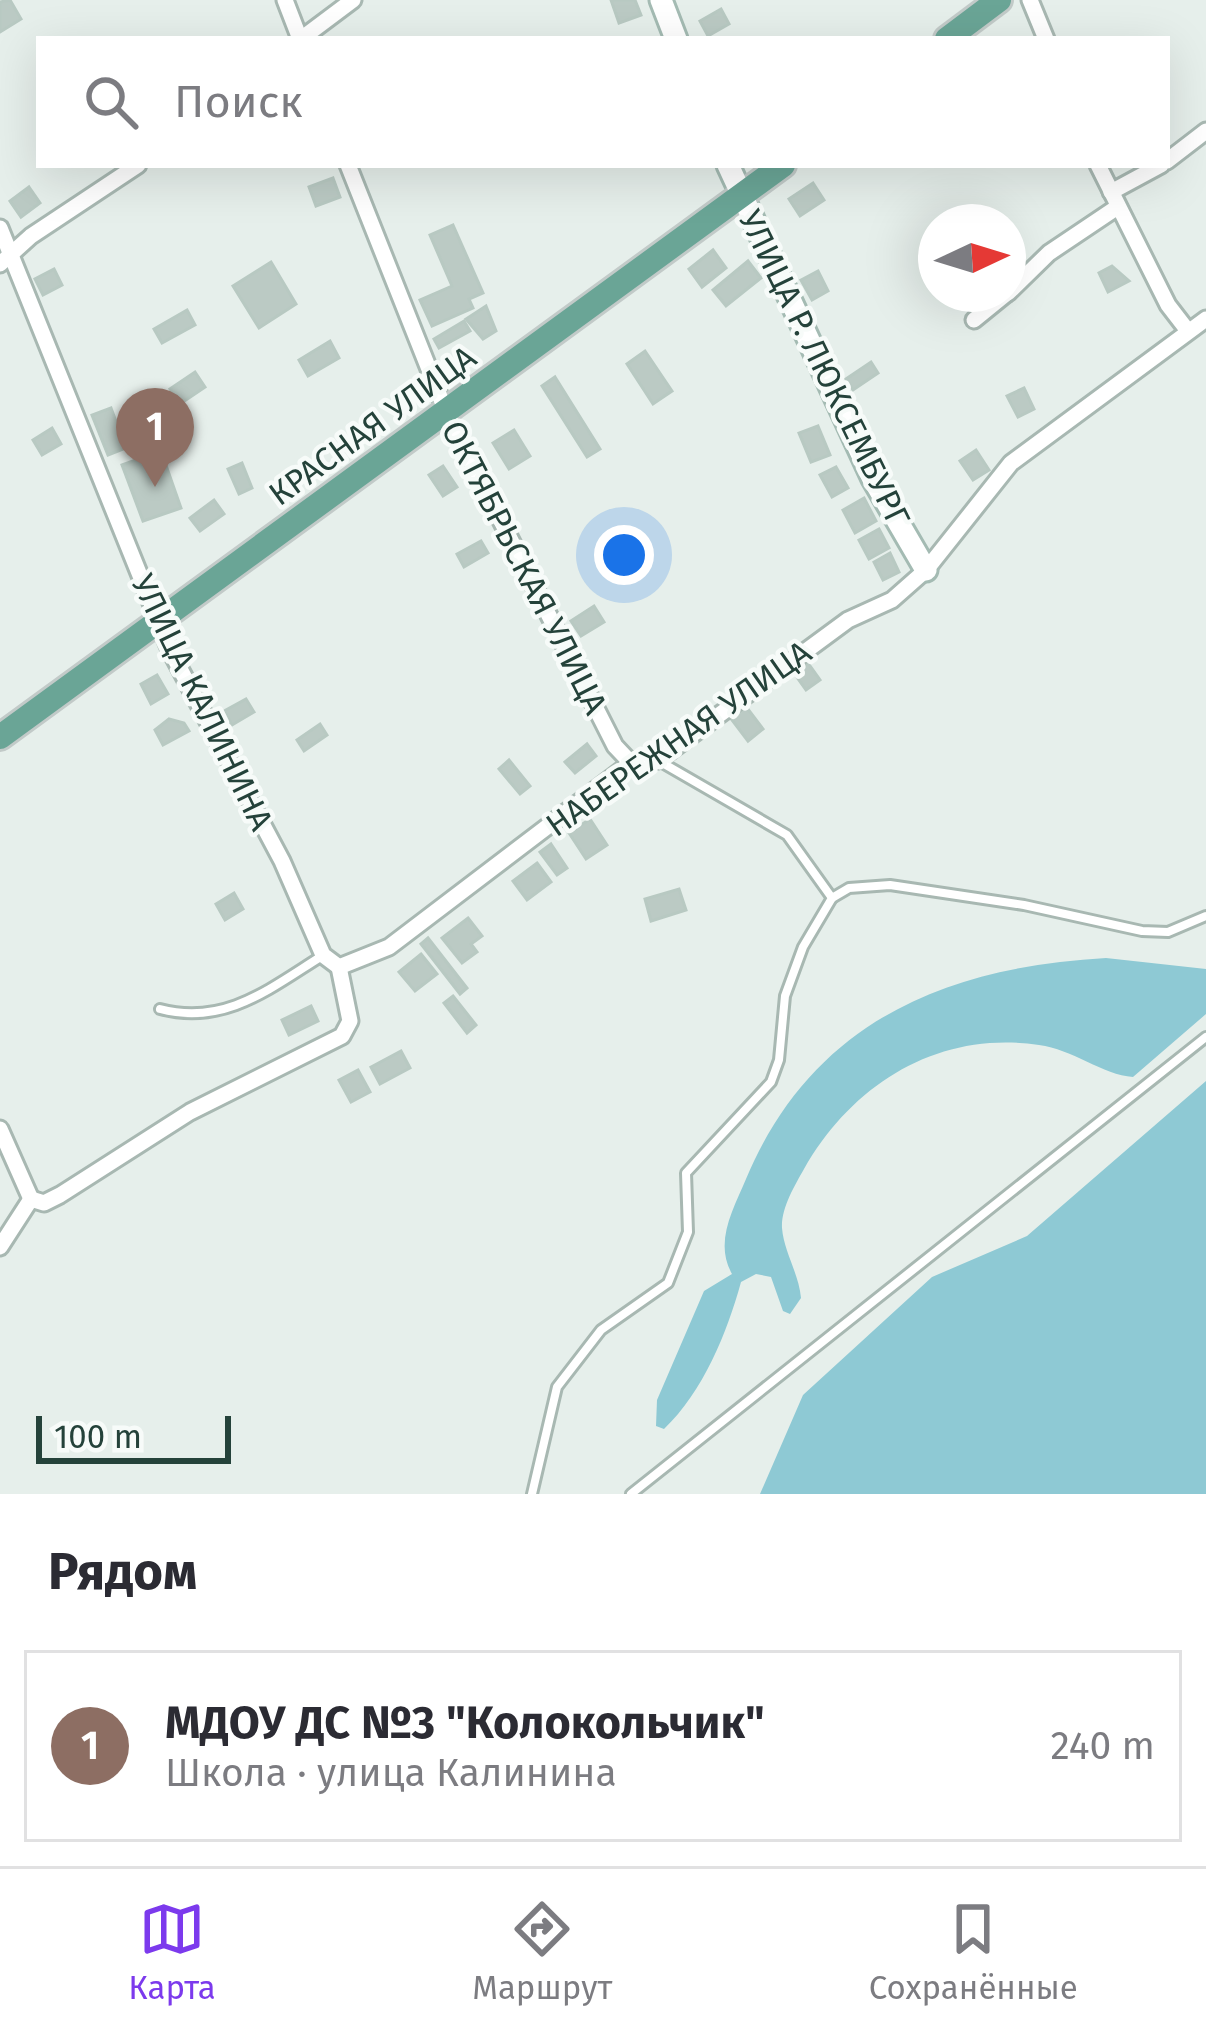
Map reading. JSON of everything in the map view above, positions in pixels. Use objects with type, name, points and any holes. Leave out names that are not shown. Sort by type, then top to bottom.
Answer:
[{"type":"main road","points":[[951,36],[999,0]]},
{"type":"main road","name":"КРАСНАЯ УЛИЦА","points":[[0,736],[779,168]]},
{"type":"street","points":[[285,0],[299,36]]},
{"type":"street","points":[[304,36],[353,0]]},
{"type":"street","points":[[661,0],[675,36]]},
{"type":"street","points":[[1030,0],[1045,36]]},
{"type":"street","points":[[1170,158],[1206,131]]},
{"type":"street","points":[[4,260],[134,168]]},
{"type":"street","name":"ОКТЯБРЬСКАЯ УЛИЦА","points":[[349,168],[446,412],[615,746],[631,764]]},
{"type":"street","name":"УЛИЦА Р. ЛЮКСЕМБУРГ","points":[[729,168],[873,479],[926,570]]},
{"type":"street","points":[[1099,168],[1188,331]]},
{"type":"street","points":[[1026,275],[1157,168]]},
{"type":"street","name":"УЛИЦА КАЛИНИНА","points":[[0,228],[4,260],[159,623],[282,861],[323,955],[339,967]]},
{"type":"street","points":[[974,320],[984,312]]},
{"type":"street","name":"НАБЕРЕЖНАЯ УЛИЦА","points":[[339,967],[407,934],[631,764],[658,760],[848,620],[892,600],[926,570],[1011,464],[1206,319]]},
{"type":"street","points":[[0,1129],[31,1199],[44,1203],[60,1196],[190,1112],[342,1036],[350,1021],[339,967]]},
{"type":"street","points":[[0,1246],[31,1199]]},
{"type":"lane","points":[[658,760],[787,835],[832,898]]},
{"type":"lane","points":[[532,1494],[557,1387],[601,1330],[668,1283],[688,1232],[686,1173],[771,1082],[779,1060],[784,996],[803,947],[832,898],[848,888],[890,886],[1024,905],[1142,932],[1168,932],[1206,916]]},
{"type":"lane","points":[[160,1010],[186,1016],[242,1006],[323,955]]},
{"type":"lane","points":[[631,1494],[1206,1037]]},
{"type":"water","points":[[1106,958],[1206,969],[1206,1014],[1133,1077],[1051,1047],[1002,1042],[934,1055],[874,1088],[824,1138],[786,1205],[783,1237],[801,1298],[790,1314],[783,1311],[771,1277],[756,1274],[741,1282],[702,1380],[664,1429],[656,1426],[657,1400],[704,1291],[732,1274],[725,1238],[746,1179],[774,1125],[807,1080],[846,1042],[890,1013],[939,990],[991,974]]},
{"type":"water","points":[[1206,1081],[1206,1494],[760,1494],[803,1395],[932,1277],[1027,1236]]},
{"type":"building","points":[[10,0],[21,19],[0,32],[0,2]]},
{"type":"building","points":[[611,0],[635,0],[641,15],[619,23]]},
{"type":"building","points":[[721,9],[729,24],[708,36],[700,21]]},
{"type":"building","points":[[333,178],[340,197],[316,206],[309,187]]},
{"type":"building","points":[[813,183],[824,200],[800,216],[789,199]]},
{"type":"building","points":[[29,187],[40,203],[21,217],[10,201]]},
{"type":"building","points":[[453,225],[483,293],[469,299],[473,308],[432,326],[420,300],[452,286],[430,235]]},
{"type":"building","points":[[713,250],[726,268],[702,287],[689,269]]},
{"type":"building","points":[[748,261],[761,278],[726,306],[713,290]]},
{"type":"building","points":[[271,262],[296,304],[259,328],[233,286]]},
{"type":"building","points":[[1112,266],[1129,281],[1108,292],[1099,273]]},
{"type":"building","points":[[54,269],[62,285],[43,295],[35,279]]},
{"type":"building","points":[[818,271],[828,291],[812,300],[801,280]]},
{"type":"building","points":[[486,306],[496,331],[483,339],[466,319]]},
{"type":"building","points":[[187,310],[195,325],[162,343],[154,329]]},
{"type":"building","points":[[464,321],[470,331],[439,348],[434,339]]},
{"type":"building","points":[[330,341],[339,358],[308,376],[299,360]]},
{"type":"building","points":[[645,351],[672,391],[653,404],[627,364]]},
{"type":"building","points":[[871,362],[878,373],[853,390],[846,379]]},
{"type":"building","points":[[195,372],[205,387],[180,404],[170,389]]},
{"type":"building","points":[[555,377],[600,449],[587,457],[542,386]]},
{"type":"building","points":[[1024,388],[1034,409],[1018,417],[1007,396]]},
{"type":"building","points":[[111,408],[126,448],[108,455],[92,415]]},
{"type":"building","points":[[818,426],[830,455],[811,462],[799,433]]},
{"type":"building","points":[[52,428],[61,444],[42,455],[33,440]]},
{"type":"building","points":[[514,430],[530,456],[509,469],[493,443]]},
{"type":"building","points":[[976,450],[989,470],[973,480],[960,461]]},
{"type":"building","points":[[161,451],[181,508],[143,521],[122,465]]},
{"type":"building","points":[[242,463],[252,488],[239,494],[228,469]]},
{"type":"building","points":[[443,466],[457,487],[443,496],[429,475]]},
{"type":"building","points":[[836,467],[848,488],[832,497],[820,475]]},
{"type":"building","points":[[864,498],[876,521],[855,533],[843,510]]},
{"type":"building","points":[[214,500],[224,514],[200,531],[190,518]]},
{"type":"building","points":[[879,529],[889,548],[869,559],[859,540]]},
{"type":"building","points":[[481,541],[488,553],[464,567],[457,554]]},
{"type":"building","points":[[890,553],[899,572],[883,580],[874,562]]},
{"type":"building","points":[[594,606],[604,622],[581,636],[571,621]]},
{"type":"building","points":[[808,663],[820,680],[806,690],[794,673]]},
{"type":"building","points":[[157,675],[168,694],[151,704],[141,684]]},
{"type":"building","points":[[246,699],[254,712],[232,725],[224,711]]},
{"type":"building","points":[[744,704],[763,729],[748,741],[729,716]]},
{"type":"building","points":[[169,719],[184,723],[189,731],[163,745],[155,730]]},
{"type":"building","points":[[320,724],[327,735],[304,751],[297,740]]},
{"type":"building","points":[[587,744],[596,756],[575,773],[565,762]]},
{"type":"building","points":[[509,760],[530,786],[520,794],[499,769]]},
{"type":"building","points":[[590,819],[607,845],[586,859],[569,833]]},
{"type":"building","points":[[551,844],[567,868],[557,875],[540,852]]},
{"type":"building","points":[[537,863],[551,882],[527,900],[513,881]]},
{"type":"building","points":[[679,889],[686,910],[651,921],[645,899]]},
{"type":"building","points":[[234,893],[243,909],[225,920],[216,904]]},
{"type":"building","points":[[468,918],[482,936],[471,944],[477,952],[462,963],[442,938]]},
{"type":"building","points":[[428,938],[467,988],[460,994],[421,944]]},
{"type":"building","points":[[421,954],[437,974],[415,991],[399,972]]},
{"type":"building","points":[[453,996],[476,1025],[467,1033],[444,1003]]},
{"type":"building","points":[[311,1006],[318,1021],[289,1035],[282,1020]]},
{"type":"building","points":[[401,1051],[410,1068],[380,1084],[371,1067]]},
{"type":"building","points":[[358,1070],[370,1092],[351,1102],[339,1080]]},
{"type":"place","name":"МДОУ ДС №3 \"Колокольчик\"","points":[[155,487]]}]
